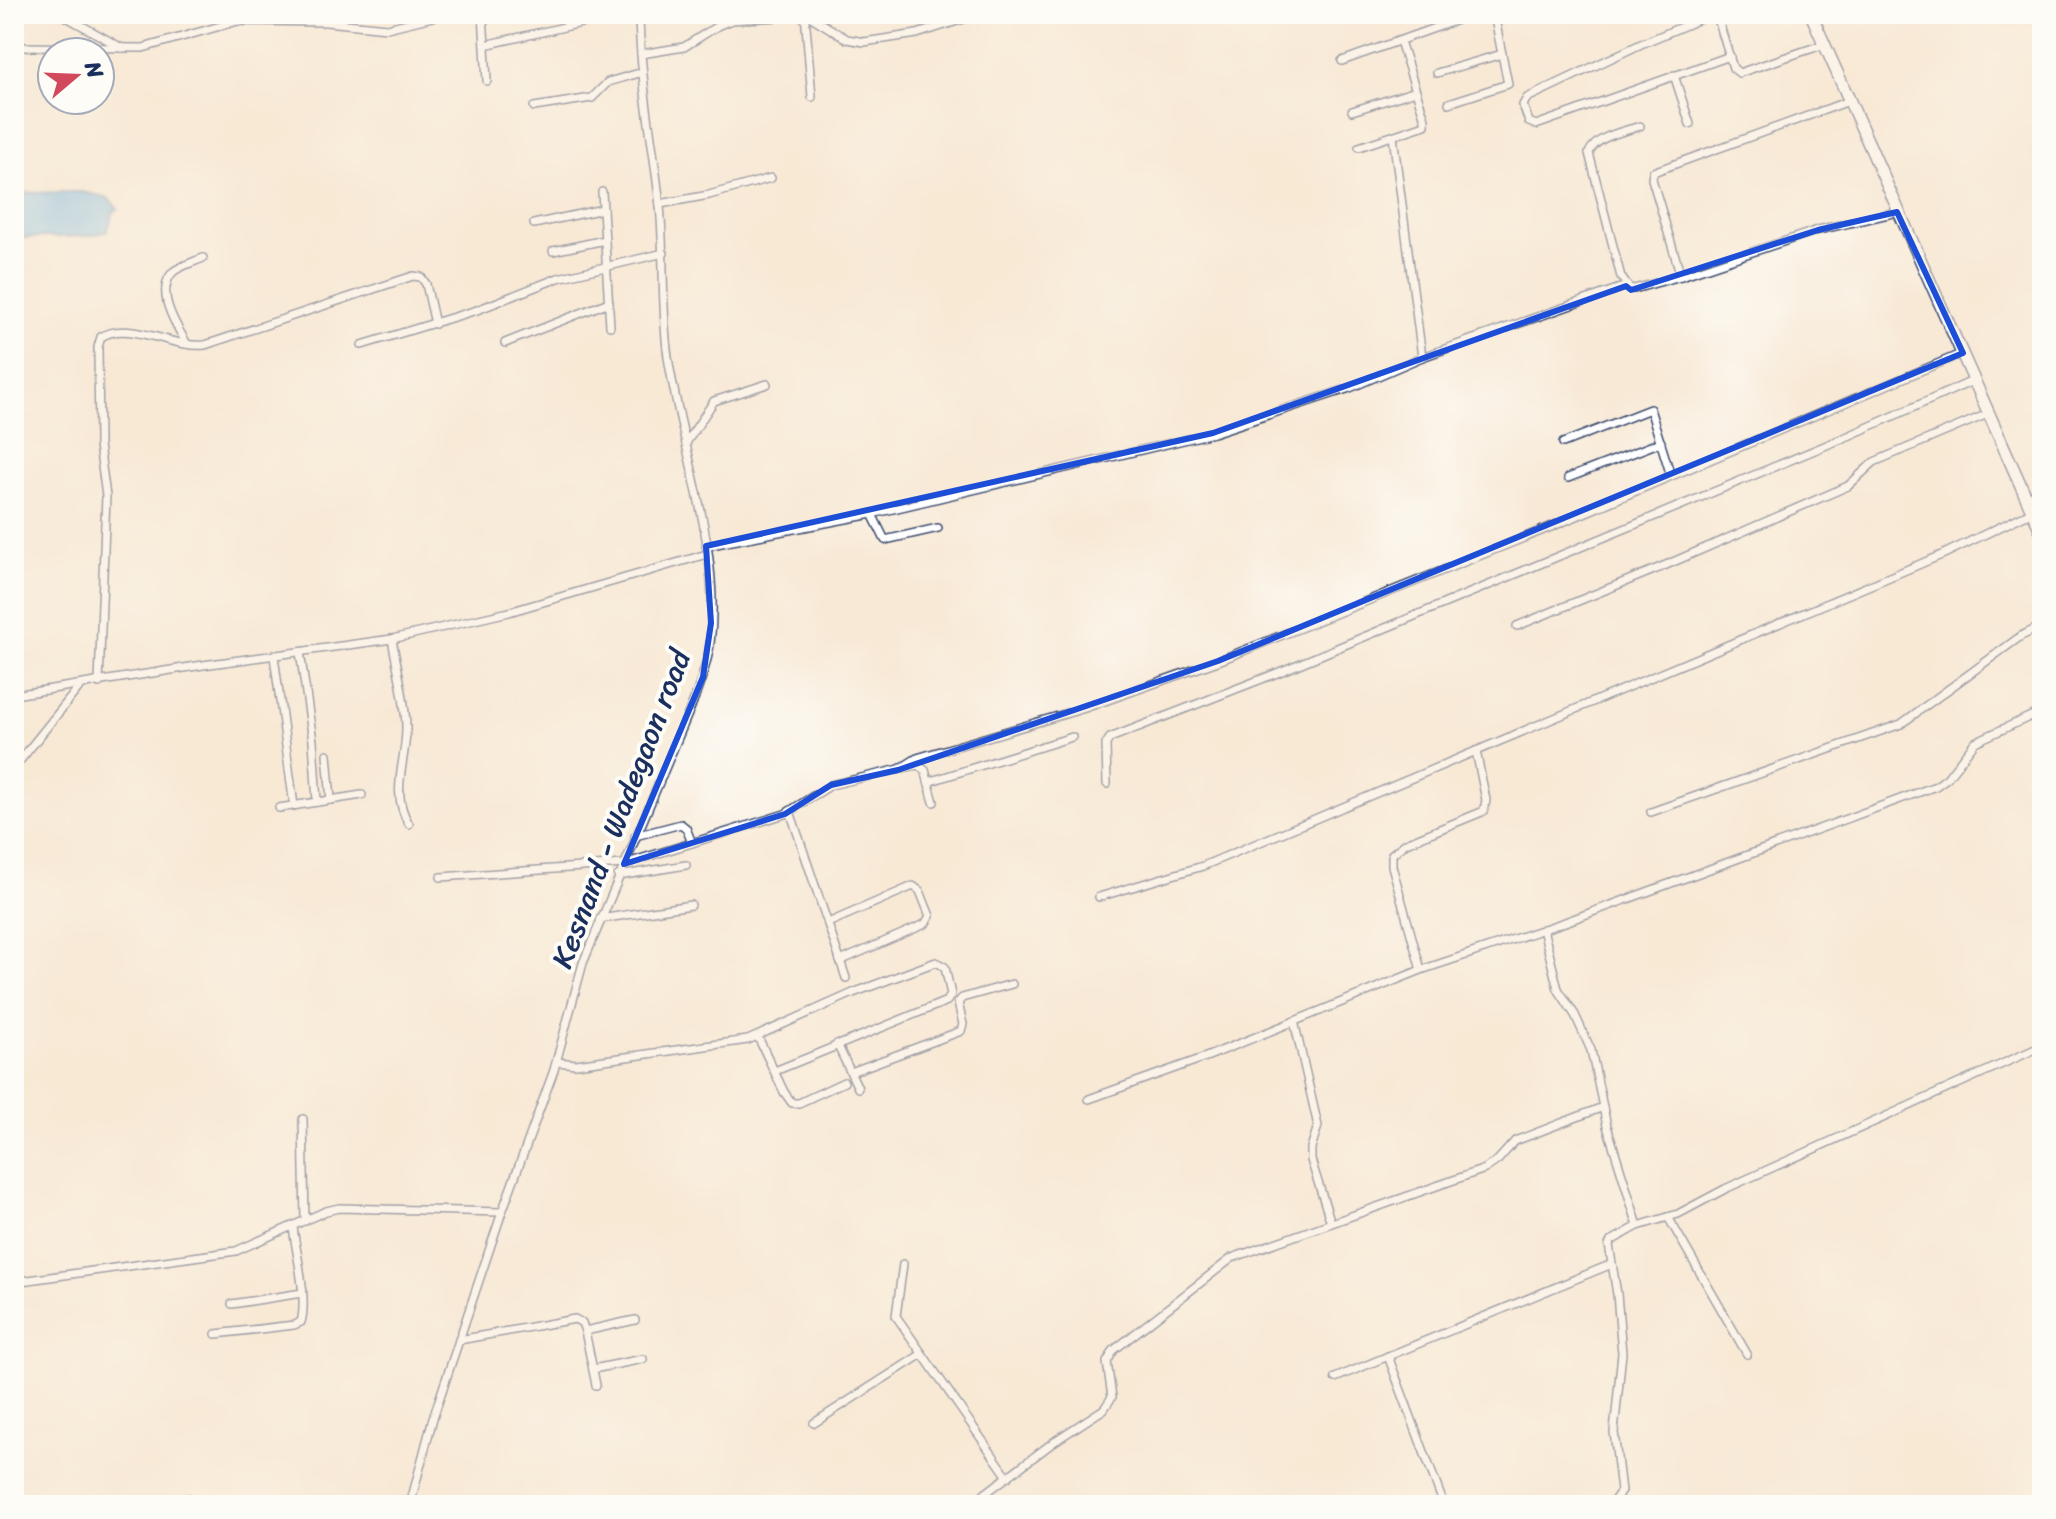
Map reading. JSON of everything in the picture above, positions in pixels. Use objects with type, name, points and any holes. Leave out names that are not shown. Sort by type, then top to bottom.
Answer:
[{"type":"main road","points":[[1811,14],[2042,533]]},
{"type":"street","points":[[61,14],[123,48]]},
{"type":"street","points":[[406,14],[407,24]]},
{"type":"street","points":[[14,47],[149,47],[238,21],[326,22],[387,28],[445,14]]},
{"type":"street","points":[[483,14],[487,81]]},
{"type":"street","points":[[485,45],[621,14]]},
{"type":"street","name":"Kesnand - Wadegaon road","points":[[410,1505],[433,1418],[502,1212],[557,1062],[583,963],[703,677],[710,645],[706,550],[699,500],[667,346],[660,204],[641,54],[639,14]]},
{"type":"street","points":[[805,14],[812,97]]},
{"type":"street","points":[[641,54],[684,47],[725,22],[805,14],[847,39],[864,42],[917,34],[979,14]]},
{"type":"street","points":[[1342,61],[1474,14]]},
{"type":"street","points":[[1449,103],[1506,86],[1508,82],[1494,14]]},
{"type":"street","points":[[1730,56],[1536,125],[1529,122],[1523,105],[1527,98],[1713,14],[1718,19],[1735,70],[1743,72],[1825,44]]},
{"type":"street","points":[[1359,147],[1425,125],[1400,41]]},
{"type":"street","points":[[1437,73],[1502,54]]},
{"type":"street","points":[[534,107],[592,98],[608,82],[643,72]]},
{"type":"street","points":[[1674,75],[1690,124]]},
{"type":"street","points":[[1352,111],[1416,91]]},
{"type":"street","points":[[1681,276],[1652,179],[1653,172],[1849,101]]},
{"type":"street","points":[[1626,286],[1621,277],[1589,153],[1600,140],[1640,126]]},
{"type":"street","points":[[1393,136],[1422,357]]},
{"type":"street","points":[[660,204],[709,195],[771,178]]},
{"type":"street","points":[[602,192],[610,326]]},
{"type":"street","points":[[534,224],[603,209]]},
{"type":"street","points":[[14,695],[392,639],[509,612],[706,550],[1213,433],[1350,388],[1422,357],[1626,286],[1634,289],[1818,230],[1897,212]]},
{"type":"street","points":[[553,251],[605,240]]},
{"type":"street","points":[[362,345],[435,324],[558,278],[664,253]]},
{"type":"street","points":[[187,344],[167,307],[168,286],[173,273],[203,258]]},
{"type":"street","points":[[99,683],[106,496],[99,445],[99,341],[109,333],[141,333],[198,346],[413,276],[421,277],[426,284],[435,324]]},
{"type":"street","points":[[505,343],[609,302]]},
{"type":"street","points":[[898,770],[911,760],[1085,708],[1218,661],[1963,353]]},
{"type":"street","points":[[1107,784],[1106,744],[1110,738],[1291,667],[1846,437],[1975,380]]},
{"type":"street","points":[[686,443],[714,401],[767,384]]},
{"type":"street","points":[[1563,443],[1649,409],[1671,476]]},
{"type":"street","points":[[1517,626],[1848,486],[1874,462],[1990,413]]},
{"type":"street","points":[[1568,478],[1661,442]]},
{"type":"street","points":[[1099,897],[1203,866],[1944,554],[2033,511]]},
{"type":"street","points":[[872,514],[885,540],[938,528]]},
{"type":"street","points":[[1651,812],[1901,724],[2021,636],[2042,626]]},
{"type":"street","points":[[392,639],[406,724],[398,788],[401,810],[409,824]]},
{"type":"street","points":[[300,652],[313,741],[317,802]]},
{"type":"street","points":[[274,656],[294,806]]},
{"type":"street","points":[[14,768],[80,686]]},
{"type":"street","points":[[1089,1099],[1206,1057],[1421,970],[1543,929],[1936,786],[1947,778],[1975,742],[2042,711]]},
{"type":"street","points":[[928,782],[1072,737]]},
{"type":"street","points":[[1421,970],[1392,866],[1392,854],[1406,843],[1484,811],[1486,800],[1476,751]]},
{"type":"street","points":[[327,754],[331,800]]},
{"type":"street","points":[[441,877],[624,864],[790,811],[831,785],[920,766],[934,802]]},
{"type":"street","points":[[279,808],[362,795]]},
{"type":"street","points":[[790,811],[846,978]]},
{"type":"street","points":[[635,836],[681,824],[692,843]]},
{"type":"street","points":[[618,876],[686,865]]},
{"type":"street","points":[[828,923],[913,886],[917,887],[930,916],[925,924],[840,961]]},
{"type":"street","points":[[600,919],[691,905]]},
{"type":"street","points":[[1543,929],[1558,989],[1587,1038],[1603,1107],[1638,1226]]},
{"type":"street","points":[[557,1062],[576,1064],[758,1037],[853,993],[936,962],[945,967],[951,988],[947,1001],[775,1071]]},
{"type":"street","points":[[950,997],[960,1000],[1012,984]]},
{"type":"street","points":[[851,1072],[961,1031],[960,1000]]},
{"type":"street","points":[[1294,1021],[1318,1126],[1311,1148],[1311,1160],[1331,1223]]},
{"type":"street","points":[[758,1037],[792,1103],[799,1103],[844,1082]]},
{"type":"street","points":[[837,1044],[858,1088]]},
{"type":"street","points":[[1611,1505],[1619,1497],[1622,1481],[1614,1432],[1622,1353],[1611,1241],[1638,1226],[1668,1217],[2042,1046]]},
{"type":"street","points":[[970,1505],[1104,1409],[1112,1397],[1107,1362],[1114,1350],[1223,1263],[1485,1169],[1515,1141],[1603,1107]]},
{"type":"street","points":[[303,1119],[305,1221]]},
{"type":"street","points":[[14,1282],[219,1255],[250,1247],[326,1211],[339,1208],[502,1212]]},
{"type":"street","points":[[1668,1217],[1747,1354]]},
{"type":"street","points":[[216,1334],[301,1322],[302,1293],[293,1227]]},
{"type":"street","points":[[903,1264],[896,1316],[1008,1477]]},
{"type":"street","points":[[1335,1378],[1612,1264]]},
{"type":"street","points":[[232,1304],[302,1293]]},
{"type":"street","points":[[459,1340],[575,1319],[582,1323],[585,1331],[596,1385]]},
{"type":"street","points":[[585,1331],[635,1320]]},
{"type":"street","points":[[814,1423],[922,1354]]},
{"type":"street","points":[[1388,1356],[1444,1505]]},
{"type":"street","points":[[593,1369],[643,1359]]},
{"type":"highlighted area","points":[[1897,212],[1963,353],[1218,661],[898,770],[831,785],[785,814],[624,864],[703,677],[711,623],[706,546],[1213,433],[1626,286],[1631,290],[1818,230]]},
{"type":"water","points":[[83,192],[108,198],[118,209],[114,211],[108,230],[87,236],[14,239],[14,193]]}]
